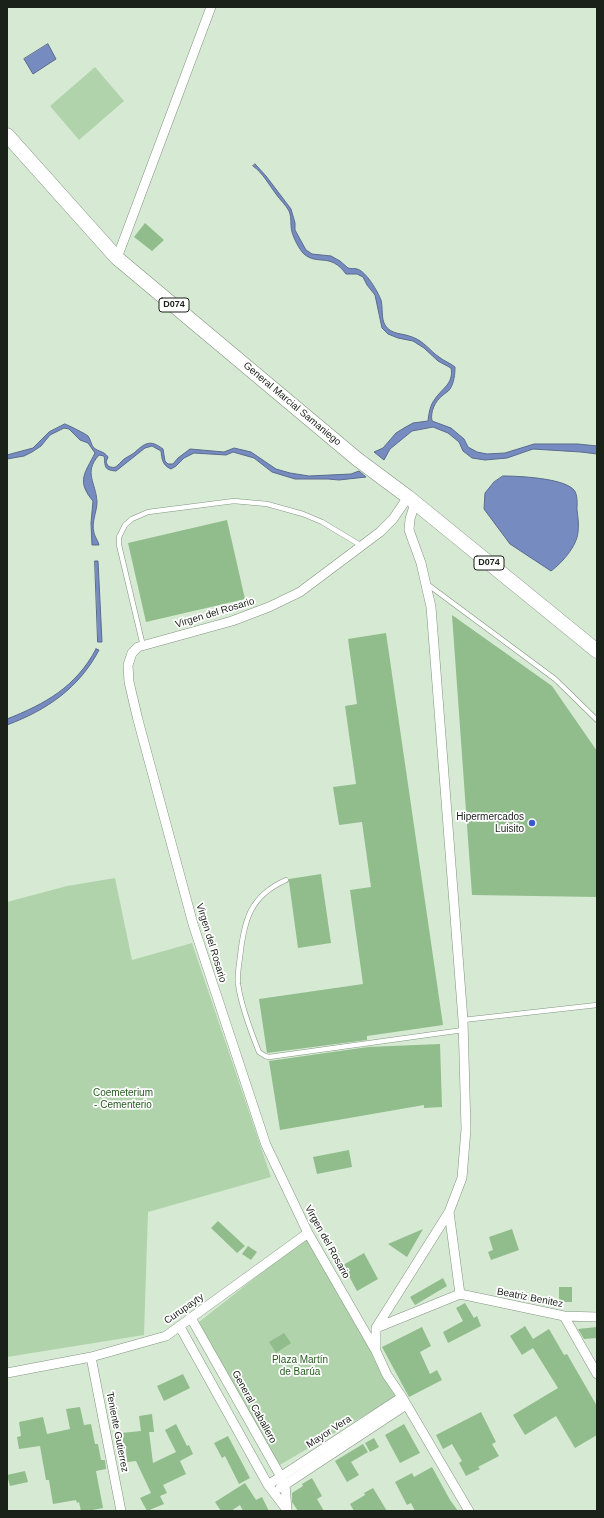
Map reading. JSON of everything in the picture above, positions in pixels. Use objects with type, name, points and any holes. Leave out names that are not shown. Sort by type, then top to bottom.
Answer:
[{"type":"main road","name":"General Marcial Samaniego","points":[[7,135],[117,258],[357,459],[412,500],[597,651]]},
{"type":"street","points":[[117,258],[211,7]]},
{"type":"street","points":[[376,1351],[376,1328],[449,1212],[462,1178],[466,1129],[464,1030],[431,607],[421,563],[409,530],[412,500]]},
{"type":"street","name":"Virgen del Rosario","points":[[412,500],[380,532],[300,592],[269,607],[232,621],[134,650],[129,658],[128,664],[129,682],[193,924],[266,1145],[308,1233],[376,1351],[387,1375],[469,1511]]},
{"type":"street","points":[[376,1328],[460,1294],[449,1212]]},
{"type":"street","name":"Curupayty","points":[[7,1373],[91,1356],[166,1336],[308,1233]]},
{"type":"street","name":"Beatriz Benitez","points":[[460,1294],[564,1316],[597,1317]]},
{"type":"street","points":[[564,1316],[597,1374]]},
{"type":"street","name":"General Caballero","points":[[191,1318],[282,1481],[286,1511]]},
{"type":"street","name":"General Caballero","points":[[180,1327],[271,1488],[286,1511]]},
{"type":"street","name":"Teniente Gutierrez","points":[[91,1356],[121,1511]]},
{"type":"street","name":"Mayor Vera","points":[[271,1488],[404,1401]]},
{"type":"lane","points":[[144,646],[119,545],[119,537],[125,526],[132,519],[148,512],[234,501],[267,504],[303,514],[322,522],[362,546]]},
{"type":"lane","points":[[425,583],[555,679],[597,720]]},
{"type":"lane","points":[[286,880],[265,891],[257,900],[248,916],[241,946],[238,984],[251,1031],[262,1054],[269,1057],[464,1030]]},
{"type":"lane","points":[[463,1020],[597,1005]]},
{"type":"green space","points":[[95,67],[124,101],[79,140],[50,106]]},
{"type":"green space","name":"Coemeterium - Cementerio","points":[[115,878],[132,960],[192,943],[271,1177],[148,1212],[144,1335],[7,1357],[7,902],[67,886]]},
{"type":"green space","name":"Plaza Martín de Barúa","points":[[308,1236],[396,1397],[278,1466],[236,1396],[199,1322]]},
{"type":"water","points":[[48,44],[56,59],[33,74],[24,59]]},
{"type":"water","points":[[255,164],[291,209],[295,223],[295,230],[306,250],[312,254],[331,256],[348,268],[356,269],[364,274],[371,282],[381,300],[383,319],[385,325],[390,331],[416,339],[436,355],[455,367],[451,387],[435,403],[432,410],[432,421],[451,428],[464,439],[468,447],[477,452],[487,454],[505,453],[534,444],[578,444],[597,446],[597,454],[533,449],[507,458],[485,460],[472,458],[463,451],[459,442],[448,433],[433,427],[412,431],[390,449],[384,460],[374,452],[383,448],[396,433],[404,428],[413,423],[428,421],[432,404],[451,378],[451,368],[438,361],[424,348],[413,341],[388,334],[382,328],[375,295],[363,277],[357,274],[346,274],[335,263],[314,259],[304,254],[295,241],[291,229],[289,211],[263,176],[253,166]]},
{"type":"water","points":[[65,424],[88,436],[94,448],[108,457],[106,462],[108,466],[112,467],[117,466],[141,447],[151,443],[163,449],[165,461],[168,464],[173,464],[190,449],[224,452],[234,448],[251,452],[276,469],[290,473],[309,476],[351,474],[359,471],[366,477],[339,480],[295,479],[272,472],[254,458],[233,452],[226,455],[194,453],[184,458],[171,469],[164,464],[161,451],[152,446],[145,448],[116,471],[108,470],[105,464],[104,456],[99,455],[94,461],[91,473],[97,502],[93,529],[99,545],[92,545],[91,523],[93,501],[85,488],[84,477],[95,453],[88,443],[80,440],[69,429],[64,428],[50,435],[41,446],[32,452],[24,456],[7,459],[7,455],[33,448],[49,432]]},
{"type":"water","points":[[503,476],[551,480],[569,486],[574,490],[577,500],[577,537],[568,554],[560,564],[551,571],[510,544],[484,509],[485,493],[494,482]]},
{"type":"water","points":[[95,561],[98,561],[102,642],[98,642]]},
{"type":"water","points":[[96,649],[99,650],[91,664],[72,686],[48,705],[7,725],[7,719],[47,700],[69,684],[79,674]]},
{"type":"building","points":[[145,223],[164,240],[152,251],[134,237]]},
{"type":"building","points":[[227,520],[245,599],[146,622],[128,543]]},
{"type":"building","name":"Hipermercados Luisito","points":[[452,615],[552,686],[597,751],[597,897],[472,895]]},
{"type":"building","points":[[386,633],[443,1025],[367,1036],[367,1040],[267,1053],[259,999],[363,984],[350,890],[371,887],[362,822],[339,825],[333,787],[356,784],[345,706],[357,704],[348,639]]},
{"type":"building","points":[[321,874],[331,943],[298,948],[289,879]]},
{"type":"building","points":[[440,1044],[442,1107],[424,1108],[424,1105],[280,1130],[269,1061],[368,1047]]},
{"type":"building","points":[[349,1150],[352,1167],[317,1174],[313,1157]]},
{"type":"building","points":[[218,1221],[245,1246],[237,1253],[211,1228]]},
{"type":"building","points":[[423,1229],[407,1257],[388,1244]]},
{"type":"building","points":[[512,1229],[519,1250],[491,1260],[488,1252],[493,1250],[489,1237]]},
{"type":"building","points":[[248,1246],[257,1252],[251,1260],[242,1254]]},
{"type":"building","points":[[364,1253],[378,1279],[357,1291],[343,1265]]},
{"type":"building","points":[[443,1278],[447,1286],[415,1305],[410,1297]]},
{"type":"building","points":[[559,1287],[572,1287],[572,1302],[559,1302]]},
{"type":"building","points":[[465,1303],[474,1318],[477,1316],[481,1326],[448,1343],[443,1332],[463,1321],[456,1308]]},
{"type":"building","points":[[525,1326],[533,1339],[549,1329],[564,1355],[567,1354],[597,1406],[597,1435],[575,1448],[556,1416],[525,1435],[513,1415],[558,1388],[533,1348],[522,1355],[510,1336]]},
{"type":"building","points":[[422,1327],[431,1346],[420,1352],[430,1374],[437,1370],[442,1380],[409,1397],[382,1347]]},
{"type":"building","points":[[597,1327],[597,1338],[584,1339],[578,1329]]},
{"type":"building","points":[[284,1333],[291,1343],[276,1353],[269,1342]]},
{"type":"building","points":[[183,1374],[190,1388],[164,1401],[157,1386]]},
{"type":"building","points":[[80,1407],[84,1425],[91,1424],[95,1444],[98,1444],[101,1460],[105,1460],[106,1469],[96,1471],[103,1508],[87,1511],[81,1511],[79,1502],[77,1503],[76,1500],[53,1504],[49,1480],[46,1480],[40,1446],[19,1449],[17,1437],[21,1436],[19,1422],[43,1417],[47,1434],[70,1429],[66,1409]]},
{"type":"building","points":[[481,1412],[496,1442],[492,1444],[499,1456],[478,1467],[480,1469],[466,1476],[459,1463],[462,1461],[452,1444],[443,1449],[436,1435]]},
{"type":"building","points":[[152,1414],[154,1432],[149,1432],[153,1463],[176,1452],[165,1430],[176,1424],[187,1446],[189,1445],[193,1454],[180,1461],[186,1474],[163,1485],[167,1493],[160,1496],[164,1504],[147,1511],[140,1498],[151,1493],[136,1461],[127,1462],[126,1449],[123,1449],[121,1433],[141,1431],[139,1416]]},
{"type":"building","points":[[404,1424],[420,1453],[400,1463],[385,1435]]},
{"type":"building","points":[[228,1436],[250,1478],[239,1484],[225,1456],[222,1458],[214,1443]]},
{"type":"building","points":[[374,1438],[379,1447],[370,1452],[365,1443]]},
{"type":"building","points":[[363,1444],[368,1452],[351,1462],[359,1475],[347,1482],[335,1461]]},
{"type":"building","points":[[432,1467],[450,1500],[458,1511],[415,1511],[411,1503],[407,1505],[395,1482],[412,1473],[414,1477]]},
{"type":"building","points":[[25,1471],[28,1482],[10,1486],[7,1475]]},
{"type":"building","points":[[312,1478],[322,1496],[317,1499],[324,1511],[298,1511],[292,1502],[292,1493]]},
{"type":"building","points":[[245,1483],[256,1500],[262,1497],[269,1511],[243,1511],[240,1505],[231,1511],[221,1511],[215,1502]]},
{"type":"building","points":[[373,1488],[387,1511],[354,1511],[350,1504]]},
{"type":"place","name":"Hipermercados Luisito","points":[[532,823]]}]
